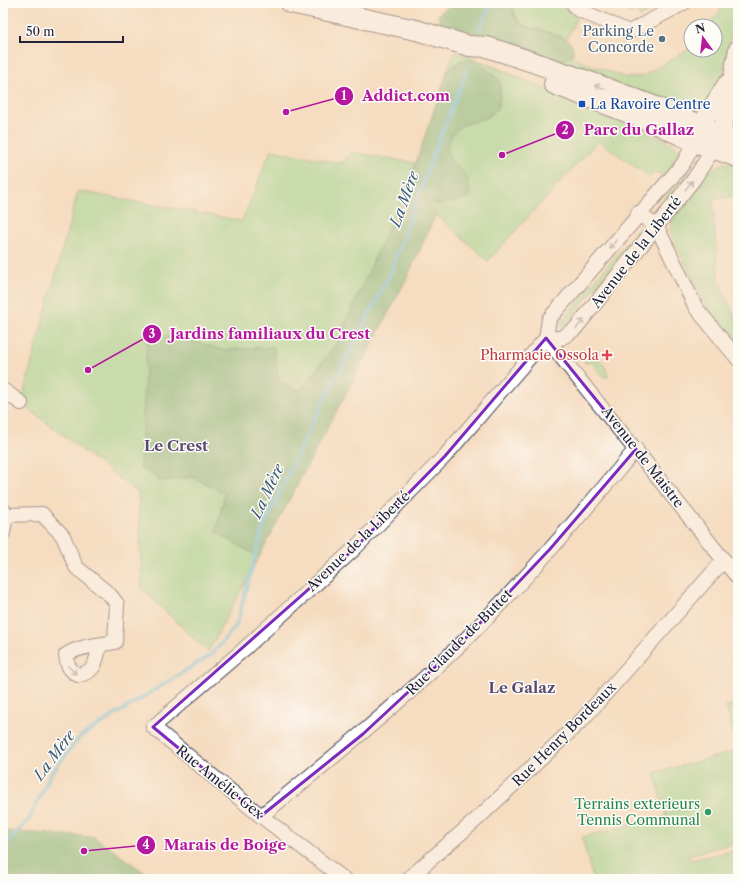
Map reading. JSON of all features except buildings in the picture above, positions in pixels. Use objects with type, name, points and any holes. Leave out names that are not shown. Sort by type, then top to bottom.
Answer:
[{"type":"main road","points":[[291,3],[416,30],[469,46],[487,46],[510,54],[698,134],[724,142],[738,157]]},
{"type":"street","points":[[573,3],[577,9],[629,32],[684,3]]},
{"type":"street","points":[[724,142],[732,88],[731,81],[738,49]]},
{"type":"street","points":[[698,134],[726,85],[731,81]]},
{"type":"street","name":"Avenue de la Liberté","points":[[153,727],[243,650],[353,550],[445,456],[546,338],[549,319],[638,214],[683,164],[698,134]]},
{"type":"street","name":"Avenue de la Liberté","points":[[546,338],[561,338],[575,329],[724,142]]},
{"type":"street","points":[[638,214],[657,227],[696,308],[738,359]]},
{"type":"street","name":"Avenue de Maistre","points":[[546,338],[636,448],[738,578]]},
{"type":"street","points":[[3,390],[21,403]]},
{"type":"street","name":"Rue Claude de Buttet","points":[[261,816],[363,734],[463,641],[550,549],[636,448]]},
{"type":"street","points":[[3,532],[5,512],[42,514],[63,536],[76,567],[110,595],[116,604],[115,642],[100,645]]},
{"type":"street","name":"Rue Henry Bordeaux","points":[[408,879],[477,819],[582,720],[724,560]]},
{"type":"street","name":"Rue Amélie Gex","points":[[153,727],[261,816],[344,879]]},
{"type":"highlighted area","points":[[546,338],[636,449],[550,549],[463,641],[363,734],[261,816],[153,727],[353,550],[445,456]]},
{"type":"green space","points":[[467,3],[513,3],[514,15],[522,25],[528,28],[554,34],[569,41],[573,47],[573,55],[563,60],[551,58],[441,23],[438,16],[444,9],[449,7],[457,8]]},
{"type":"green space","points":[[513,3],[566,3],[571,13],[577,18],[566,40],[552,33],[522,25],[514,14]]},
{"type":"green space","points":[[623,3],[662,4],[640,17],[636,10],[630,14]]},
{"type":"green space","points":[[722,3],[738,4],[718,94],[700,111],[686,112],[485,36],[535,53],[570,57],[626,78],[643,76],[683,53],[683,58],[723,58],[723,18],[715,18]]},
{"type":"green space","points":[[454,52],[471,57],[673,143],[677,147],[679,156],[675,164],[665,176],[655,172],[650,177],[598,141],[488,261],[436,214],[409,183],[336,344],[300,391],[279,383],[273,347],[222,350],[176,336],[161,481],[193,477],[225,493],[216,532],[259,557],[208,652],[142,589],[138,493],[21,403],[78,191],[242,221],[271,150],[342,163],[351,152],[416,163]]},
{"type":"green space","points":[[467,59],[479,63],[499,80],[500,97],[496,109],[490,115],[462,126],[454,132],[449,142],[448,154],[452,162],[466,176],[469,183],[470,197],[448,203],[437,204],[425,202],[436,214],[407,278],[259,557],[216,532],[225,493],[193,477],[161,481],[140,468],[147,336],[176,336],[222,350],[273,347],[279,383],[301,391],[336,344],[409,182],[448,70],[460,61]]},
{"type":"green space","points":[[723,163],[738,164],[738,196],[713,199],[718,279],[738,324],[738,349],[705,304],[675,243],[670,229],[674,217],[710,170]]},
{"type":"green space","points":[[688,171],[690,173],[656,213],[653,211]]},
{"type":"green space","points":[[638,229],[642,231],[563,327],[560,323]]},
{"type":"green space","points":[[588,358],[600,360],[606,369],[608,377],[604,377],[592,362],[584,363]]},
{"type":"green space","points":[[738,703],[738,842],[689,855],[690,860],[738,850],[738,879],[593,879],[582,837],[666,816],[654,773],[737,751],[726,706]]},
{"type":"green space","points":[[3,831],[94,837],[154,879],[3,879]]},
{"type":"waterway","name":"La Mère","points":[[480,28],[492,3]]},
{"type":"waterway","name":"La Mère","points":[[3,847],[28,821],[50,775],[80,737],[212,654],[236,626],[263,528],[314,420],[389,276],[437,145],[467,71]]},
{"type":"place","name":"Parking Le Concorde","points":[[662,39]]},
{"type":"place","name":"La Ravoire Centre","points":[[582,104]]},
{"type":"place","name":"Addict.com","points":[[286,112]]},
{"type":"place","name":"Parc du Gallaz","points":[[502,155]]},
{"type":"place","name":"Pharmacie Ossola","points":[[607,355]]},
{"type":"place","name":"Jardins familiaux du Crest","points":[[88,370]]},
{"type":"place","name":"Terrains exterieurs Tennis Communal","points":[[708,812]]},
{"type":"place","name":"Marais de Boige","points":[[84,851]]},
{"type":"district","name":"Le Crest","points":[[176,445]]},
{"type":"district","name":"Le Galaz","points":[[522,687]]}]
